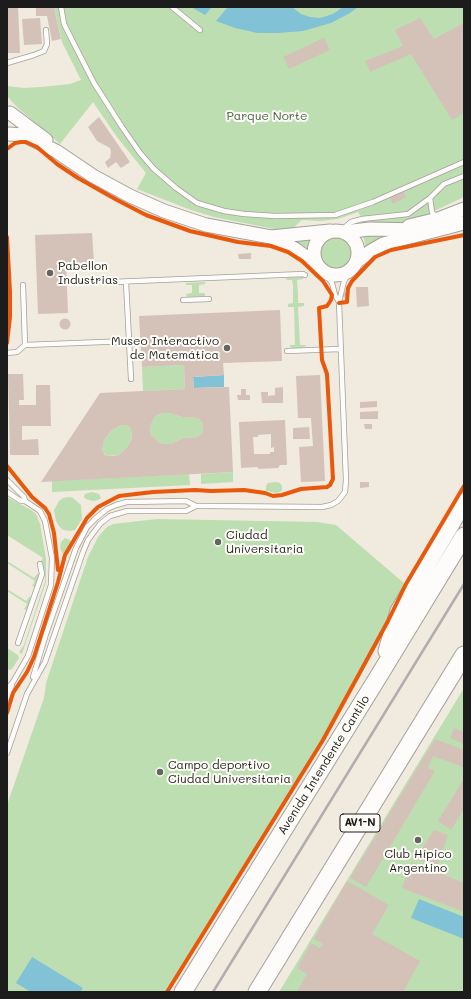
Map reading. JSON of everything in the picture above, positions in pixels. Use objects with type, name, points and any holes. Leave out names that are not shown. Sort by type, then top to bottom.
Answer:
[{"type":"highway","points":[[380,674],[399,611],[464,502]]},
{"type":"highway","name":"Avenida Intendente Cantilo","points":[[183,992],[464,536]]},
{"type":"highway","name":"AV1-N","points":[[257,992],[464,655]]},
{"type":"main road","points":[[8,111],[13,118],[14,124],[8,134]]},
{"type":"main road","points":[[8,111],[48,142],[56,151]]},
{"type":"main road","points":[[8,134],[23,135],[56,151],[104,183],[164,211],[206,225],[271,237],[338,231],[398,229],[436,224],[464,223]]},
{"type":"main road","points":[[271,237],[295,249],[330,274],[338,275],[345,273],[371,250],[436,224],[464,209]]},
{"type":"main road","points":[[320,268],[314,257],[314,248],[317,240],[322,234],[338,231],[350,235],[355,241],[358,248],[358,255],[354,266]]},
{"type":"lane","points":[[61,7],[64,24],[94,83],[140,153],[154,168],[181,192],[197,203],[210,208],[244,214],[275,216],[336,215],[373,202],[464,162]]},
{"type":"lane","points":[[172,7],[200,30]]},
{"type":"lane","points":[[7,63],[44,51],[47,44],[46,30]]},
{"type":"lane","points":[[338,231],[351,222],[362,219],[408,214],[430,198],[444,184],[464,176]]},
{"type":"lane","points":[[430,198],[436,224]]},
{"type":"lane","points":[[7,753],[76,548],[87,528],[107,509],[127,502],[186,501],[196,506],[322,507],[331,505],[338,501],[345,492],[346,480],[339,302],[344,282],[354,266]]},
{"type":"lane","points":[[320,268],[332,283],[335,295],[339,302]]},
{"type":"lane","points":[[112,282],[305,274]]},
{"type":"lane","points":[[126,282],[131,379]]},
{"type":"lane","points":[[23,286],[24,345]]},
{"type":"lane","points":[[183,300],[209,299]]},
{"type":"lane","points":[[7,353],[17,352],[24,345],[129,341]]},
{"type":"lane","points":[[287,351],[340,349]]},
{"type":"lane","points":[[7,480],[24,497],[25,501]]},
{"type":"lane","points":[[7,492],[21,501],[25,501],[36,507],[43,515],[50,544],[53,570],[51,585],[28,656],[13,682],[7,698]]},
{"type":"lane","points":[[31,684],[45,662],[88,540],[100,524],[110,516],[127,511],[186,511],[196,506]]},
{"type":"lane","points":[[18,643],[42,574],[40,564]]},
{"type":"lane","points":[[7,689],[13,682]]},
{"type":"green space","name":"Parque Norte","points":[[54,7],[464,7],[464,197],[413,221],[365,222],[358,212],[338,219],[320,221],[302,220],[291,230],[274,229],[214,217],[191,210],[137,189],[146,173],[117,137],[93,102],[60,144],[18,108],[7,96],[7,86],[24,88],[41,87],[70,84],[81,80],[62,42]]},
{"type":"green space","points":[[361,234],[390,236],[366,249],[364,239]]},
{"type":"green space","points":[[338,236],[347,241],[351,246],[351,260],[347,265],[342,269],[332,270],[328,269],[319,260],[318,250],[319,246],[328,237]]},
{"type":"green space","points":[[312,238],[308,249],[309,253],[287,240]]},
{"type":"green space","points":[[303,277],[303,279],[297,280],[298,303],[304,303],[304,306],[298,307],[300,345],[306,346],[296,349],[290,347],[290,345],[295,345],[294,307],[288,307],[288,304],[293,303],[293,286],[292,280],[287,280],[286,278]]},
{"type":"green space","points":[[205,282],[205,284],[199,285],[199,293],[205,293],[205,296],[187,297],[186,294],[192,293],[192,285],[186,285],[186,283]]},
{"type":"green space","points":[[184,365],[185,389],[143,391],[142,367]]},
{"type":"green space","points":[[163,413],[169,413],[182,417],[198,418],[203,424],[202,433],[197,437],[184,438],[170,444],[159,442],[151,435],[150,427],[154,418]]},
{"type":"green space","points":[[121,425],[130,427],[132,431],[131,441],[119,455],[107,456],[103,452],[102,447],[104,440],[112,430]]},
{"type":"green space","points":[[233,472],[233,482],[201,484],[201,474]]},
{"type":"green space","points":[[189,474],[190,485],[52,492],[52,481]]},
{"type":"green space","points":[[268,483],[280,483],[282,486],[282,490],[280,492],[276,493],[266,491],[266,486]]},
{"type":"green space","points":[[92,492],[99,494],[101,498],[93,501],[84,497],[85,494]]},
{"type":"green space","points":[[7,497],[36,514],[40,524],[46,559],[46,582],[22,654],[19,652],[24,645],[45,581],[45,571],[40,563],[43,558],[7,535]]},
{"type":"green space","points":[[70,497],[81,505],[82,519],[75,530],[70,531],[63,530],[59,526],[56,521],[54,510],[59,501],[63,498]]},
{"type":"green space","name":"Campo deportivo Ciudad Universitaria","points":[[157,519],[317,522],[336,525],[405,584],[388,620],[323,738],[165,992],[7,992],[7,805],[44,698],[46,683],[88,557],[98,537],[107,527],[113,524]]},
{"type":"green space","points":[[65,538],[70,540],[72,544],[67,555],[62,553],[60,548],[61,542]]},
{"type":"green space","points":[[7,561],[34,578],[38,573],[35,587],[32,586],[35,581],[7,563]]},
{"type":"green space","points":[[7,589],[26,601],[30,596],[31,597],[27,610],[24,609],[27,604],[7,591]]},
{"type":"green space","points":[[7,648],[18,655],[19,658],[12,669],[9,670],[7,668]]},
{"type":"green space","name":"Club Hípico Argentino","points":[[464,688],[464,992],[279,992]]},
{"type":"water","points":[[191,7],[212,7],[205,15]]},
{"type":"water","points":[[228,7],[292,7],[301,14],[320,18],[333,14],[343,7],[358,7],[331,23],[303,31],[257,33],[235,28],[216,21]]},
{"type":"water","points":[[224,375],[224,387],[194,388],[193,377]]},
{"type":"water","points":[[419,899],[464,917],[464,939],[411,918]]},
{"type":"water","points":[[32,957],[83,988],[80,992],[31,992],[16,983]]},
{"type":"building","points":[[7,7],[18,7],[20,53],[7,53]]},
{"type":"building","points":[[36,7],[54,7],[61,39],[52,41],[47,16],[36,16]]},
{"type":"building","points":[[40,18],[42,44],[24,45],[22,19]]},
{"type":"building","points":[[420,18],[434,39],[464,23],[464,113],[452,120],[411,54],[370,72],[365,61],[403,46],[395,30]]},
{"type":"building","points":[[324,38],[330,50],[289,69],[283,57]]},
{"type":"building","points":[[99,117],[130,162],[121,168],[116,162],[108,168],[105,162],[110,158],[110,148],[97,141],[88,127]]},
{"type":"building","points":[[404,192],[406,197],[393,204],[390,198]]},
{"type":"building","points":[[92,233],[94,263],[66,264],[68,313],[38,314],[35,235]]},
{"type":"building","points":[[251,253],[251,259],[239,259],[238,254]]},
{"type":"building","points":[[356,287],[368,287],[369,306],[357,307]]},
{"type":"building","points":[[348,292],[348,297],[330,298],[330,293]]},
{"type":"building","points":[[280,310],[282,361],[223,363],[224,375],[193,377],[194,388],[229,387],[233,472],[41,482],[100,393],[185,389],[184,365],[142,367],[139,316]],"holes":[[[163,413],[169,413],[182,417],[198,418],[203,424],[202,433],[197,437],[184,438],[170,444],[159,442],[151,435],[150,427],[154,418]],[[121,425],[130,427],[132,433],[131,441],[119,455],[107,456],[104,454],[102,449],[104,440],[112,430]]]},
{"type":"building","points":[[65,318],[69,320],[71,324],[69,328],[65,330],[61,328],[59,324],[61,320]]},
{"type":"building","points":[[8,374],[23,374],[24,400],[19,400],[19,405],[36,405],[36,385],[50,385],[51,426],[22,426],[22,440],[38,439],[39,455],[10,455]]},
{"type":"building","points":[[320,375],[325,481],[301,482],[299,447],[313,446],[311,418],[298,418],[296,376]]},
{"type":"building","points":[[283,387],[283,403],[262,403],[261,392],[268,392],[268,396],[275,395],[275,388]]},
{"type":"building","points":[[241,389],[246,389],[246,395],[250,395],[250,400],[238,400],[237,395],[241,395]]},
{"type":"building","points":[[377,401],[377,407],[360,408],[360,402]]},
{"type":"building","points":[[378,411],[378,419],[360,419],[360,412]]},
{"type":"building","points":[[285,420],[287,465],[280,465],[278,468],[241,468],[239,422]],"holes":[[[271,434],[271,448],[274,447],[274,452],[270,452],[270,454],[254,454],[253,437]]]},
{"type":"building","points":[[364,424],[372,424],[372,429],[365,429]]},
{"type":"building","points":[[309,427],[310,439],[293,439],[293,428]]},
{"type":"building","points":[[360,482],[369,482],[369,487],[360,488]]},
{"type":"building","points":[[454,728],[464,732],[464,744],[450,738]]},
{"type":"building","points":[[435,739],[464,750],[463,767],[433,756],[428,768],[435,771],[366,887],[350,878]]},
{"type":"building","points":[[463,780],[464,809],[451,830],[438,821]]},
{"type":"building","points":[[434,830],[448,835],[437,866],[416,858]]},
{"type":"building","points":[[412,862],[464,883],[464,912],[402,888]]},
{"type":"building","points":[[347,881],[389,905],[372,934],[420,961],[403,992],[297,992],[307,974],[297,968],[311,943],[320,948],[323,944],[314,939]]},
{"type":"railway","points":[[213,992],[464,584]]},
{"type":"cycle path","points":[[7,149],[15,143],[26,142],[37,147],[57,164],[78,178],[146,215],[190,231],[238,242],[271,246],[288,252],[302,261],[323,281],[332,295],[327,306],[319,308],[322,360],[327,374],[333,479],[327,487],[301,489],[282,495],[273,496],[265,493],[244,490],[153,492],[119,496],[98,507],[87,518],[65,555],[34,657],[27,672],[13,693],[7,713]]},
{"type":"cycle path","points":[[339,303],[347,302],[348,288],[352,281],[375,257],[391,250],[464,235]]},
{"type":"cycle path","points":[[7,237],[10,292],[10,317],[7,343]]},
{"type":"cycle path","points":[[7,466],[32,497],[45,508],[49,514],[54,533],[58,570]]},
{"type":"cycle path","points":[[167,992],[323,740],[388,621],[406,584],[464,486]]},
{"type":"place","name":"Pabellon Industrias","points":[[50,273]]},
{"type":"place","name":"Museo Interactivo de Matemática","points":[[227,348]]},
{"type":"place","name":"Ciudad Universitaria","points":[[218,542]]},
{"type":"place","name":"Campo deportivo Ciudad Universitaria","points":[[160,772]]},
{"type":"place","name":"Club Hípico Argentino","points":[[418,840]]}]
